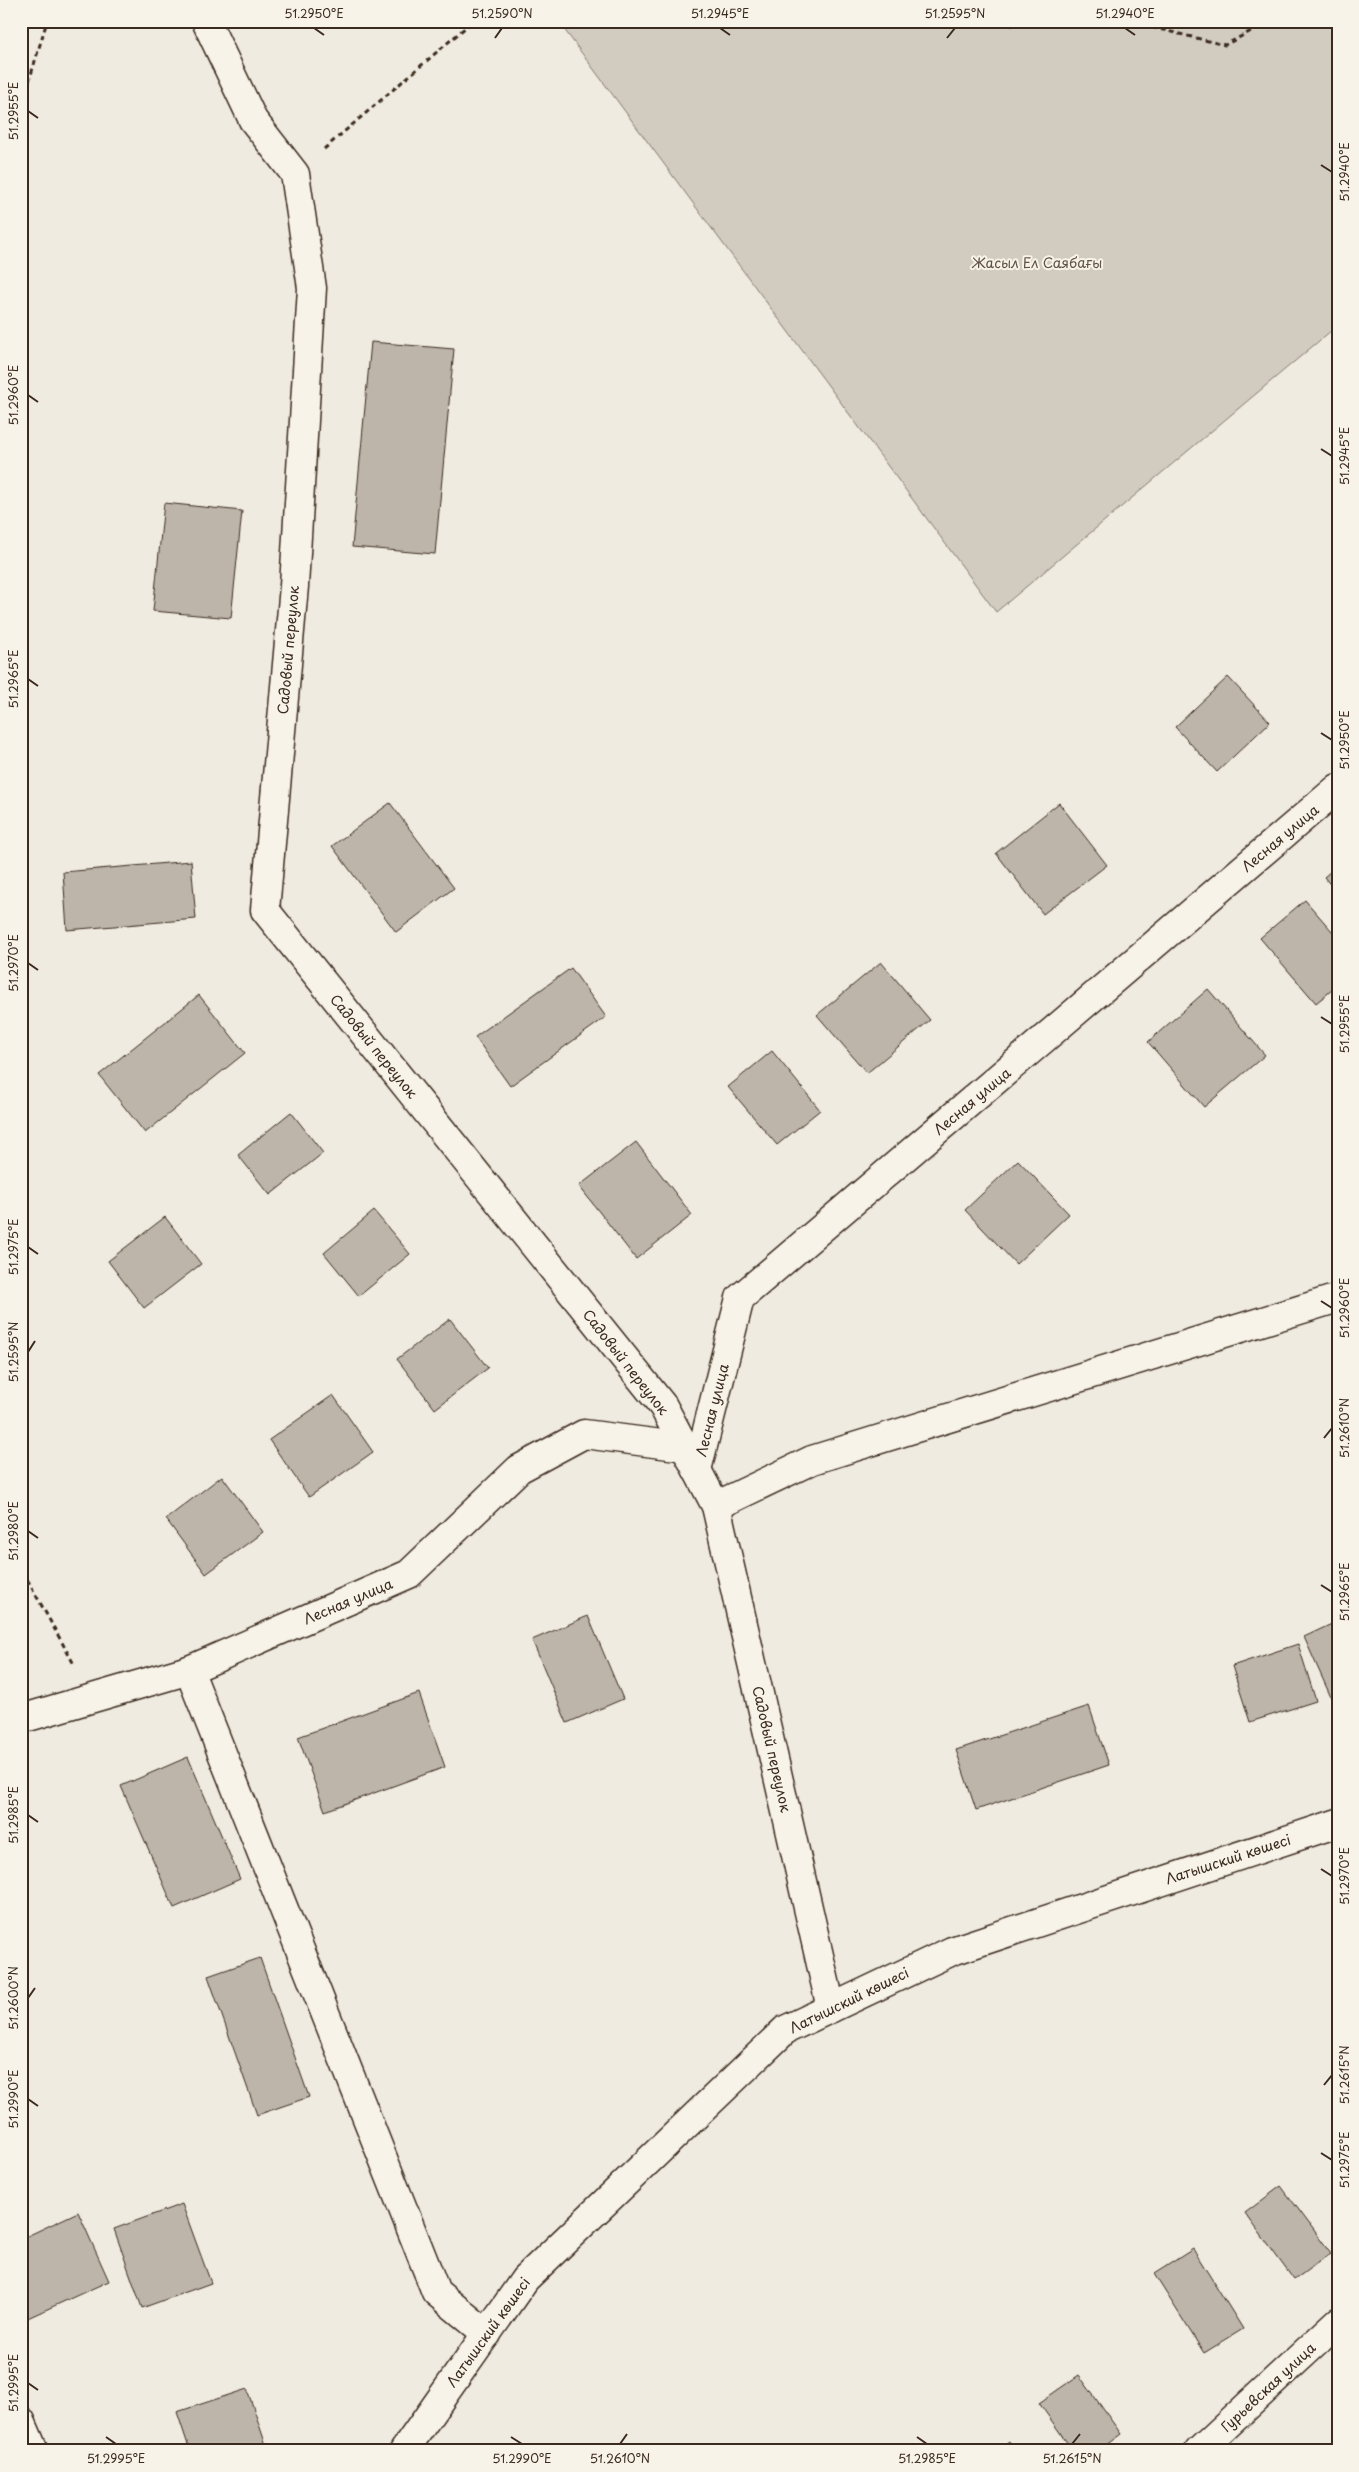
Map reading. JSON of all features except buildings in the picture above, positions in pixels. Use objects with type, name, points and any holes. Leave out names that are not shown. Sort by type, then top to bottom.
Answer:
[{"type":"street","name":"Садовый переулок","points":[[206,21],[253,120],[295,174],[312,288],[294,586],[265,910],[663,1406],[716,1506],[831,2008]]},
{"type":"street","name":"Лесная улица","points":[[21,1718],[190,1670],[409,1574],[519,1469],[584,1434],[691,1459],[740,1298],[1338,788]]},
{"type":"street","points":[[716,1506],[812,1460],[1338,1298]]},
{"type":"street","points":[[190,1670],[436,2292],[487,2334]]},
{"type":"street","name":"Латышский көшесі","points":[[404,2451],[525,2279],[786,2030],[952,1951],[1338,1823]]},
{"type":"street","name":"Гурьевская улица","points":[[1199,2451],[1338,2322]]},
{"type":"street","points":[[21,2421],[34,2451]]},
{"type":"path","points":[[21,108],[47,21]]},
{"type":"path","points":[[295,174],[473,21]]},
{"type":"path","points":[[1011,26],[1016,21]]},
{"type":"path","points":[[1126,21],[1225,45],[1270,21]]},
{"type":"path","points":[[21,1574],[27,1579],[93,1698]]},
{"type":"green space","name":"Жасыл Ел Саябағы","points":[[558,21],[1338,21],[1338,325],[996,612]]}]
